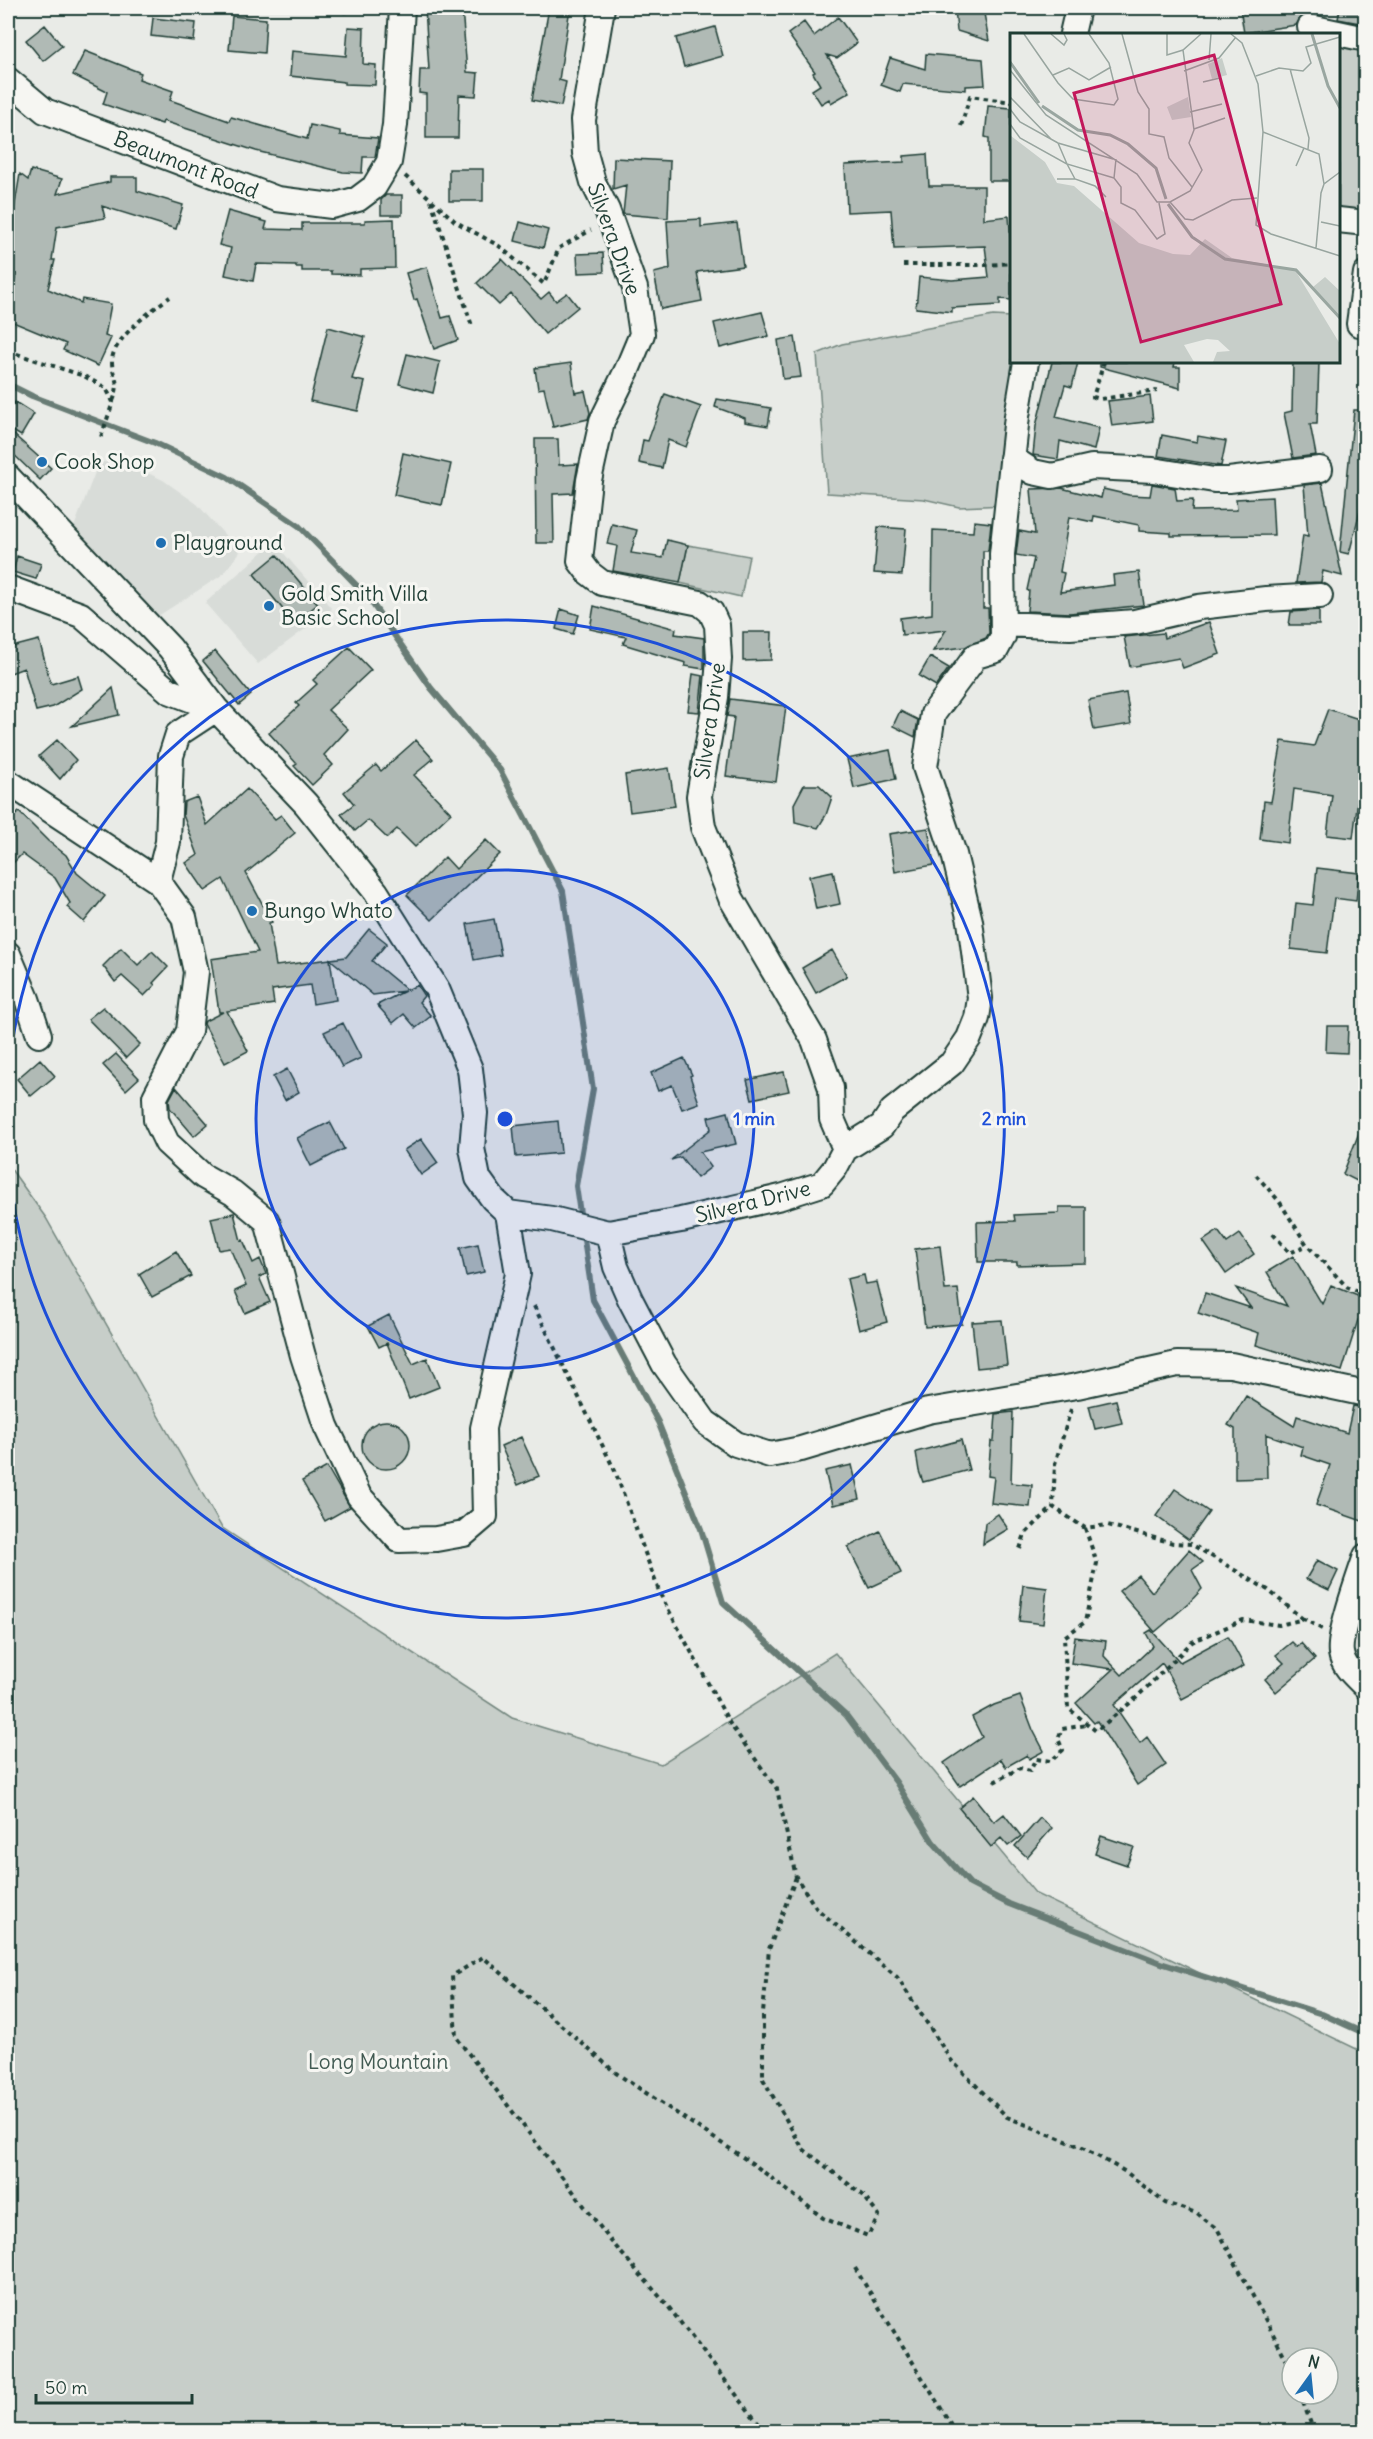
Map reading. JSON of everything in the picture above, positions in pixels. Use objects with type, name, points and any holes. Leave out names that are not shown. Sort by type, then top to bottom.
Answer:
[{"type":"street","points":[[389,162],[395,124],[402,8]]},
{"type":"street","name":"Silvera Drive","points":[[598,1231],[681,1220],[781,1197],[822,1184],[835,1168],[845,1149],[832,1119],[831,1088],[814,1040],[731,898],[703,827],[699,796],[716,698],[719,659],[717,625],[711,612],[700,603],[602,583],[589,573],[580,561],[589,480],[602,422],[642,334],[635,288],[607,210],[593,182],[585,153],[583,120],[602,8]]},
{"type":"street","points":[[1072,33],[1078,8]]},
{"type":"street","points":[[1308,23],[1365,39]]},
{"type":"street","name":"Beaumont Road","points":[[8,80],[45,111],[277,199],[332,206],[358,199],[374,187],[389,162]]},
{"type":"street","points":[[1340,220],[1365,223]]},
{"type":"street","points":[[1354,324],[1365,273]]},
{"type":"street","points":[[845,1149],[882,1126],[892,1111],[952,1063],[969,1038],[977,1018],[980,998],[970,921],[954,854],[925,767],[933,714],[976,656],[996,650],[1003,637],[1002,555],[1012,458],[1026,363]]},
{"type":"street","points":[[1012,458],[1033,472],[1052,476],[1092,467],[1153,470],[1214,480],[1229,480],[1320,469]]},
{"type":"street","points":[[8,477],[170,648],[216,709],[306,804],[376,892],[436,989],[470,1069],[475,1113],[472,1148],[478,1178],[493,1199],[508,1213],[552,1219],[598,1231],[664,1364],[705,1422],[736,1444],[770,1455],[801,1449],[928,1411],[1077,1386],[1177,1364],[1208,1363],[1259,1370],[1365,1394]]},
{"type":"street","points":[[8,588],[81,615],[169,691],[216,709]]},
{"type":"street","points":[[1003,624],[1070,627],[1135,622],[1199,607],[1266,599],[1320,596]]},
{"type":"street","points":[[158,880],[168,842],[171,756],[178,734],[216,709]]},
{"type":"street","points":[[8,782],[158,880],[184,916],[196,972],[189,1031],[155,1097],[156,1120],[167,1143],[203,1176],[233,1193],[267,1221],[303,1356],[326,1426],[359,1496],[399,1540],[436,1539],[464,1534],[485,1516],[483,1428],[518,1274],[508,1213]]},
{"type":"street","points":[[8,954],[39,1035]]},
{"type":"street","points":[[1365,1556],[1341,1639],[1341,1654],[1348,1669],[1365,1687]]},
{"type":"path","points":[[343,12],[391,8]]},
{"type":"path","points":[[961,126],[970,96],[1010,102]]},
{"type":"path","points":[[389,162],[456,222],[499,246],[544,284],[559,248],[590,231],[607,210]]},
{"type":"path","points":[[431,199],[472,326]]},
{"type":"path","points":[[903,265],[1010,263]]},
{"type":"path","points":[[101,437],[118,388],[111,359],[117,347],[146,313],[170,297]]},
{"type":"path","points":[[8,351],[84,376],[106,388],[113,402]]},
{"type":"path","points":[[1104,363],[1093,397],[1100,399],[1157,391]]},
{"type":"path","points":[[1256,1175],[1279,1201],[1307,1245],[1348,1288],[1365,1295]]},
{"type":"path","points":[[1272,1234],[1290,1253],[1307,1245]]},
{"type":"path","points":[[533,1305],[615,1471],[660,1594],[730,1724],[777,1789],[796,1877],[816,1908],[897,1977],[951,2060],[1007,2117],[1081,2147],[1126,2172],[1165,2203],[1197,2213],[1218,2230],[1280,2347]]},
{"type":"path","points":[[1020,1549],[1025,1534],[1053,1507],[1055,1464],[1077,1386]]},
{"type":"path","points":[[1053,1507],[1085,1528],[1096,1563],[1085,1622],[1064,1636],[1068,1708],[1095,1731],[1136,1698],[1192,1642],[1243,1620],[1279,1625],[1304,1619]]},
{"type":"path","points":[[1085,1528],[1108,1525],[1173,1543],[1191,1544],[1268,1590],[1304,1619],[1341,1639]]},
{"type":"path","points":[[994,1782],[1020,1768],[1030,1771],[1036,1760],[1051,1761],[1063,1750],[1058,1739],[1062,1729],[1087,1725]]},
{"type":"path","points":[[765,2432],[667,2305],[610,2240],[456,2037],[452,1976],[483,1957],[616,2073],[756,2166],[823,2218],[868,2236],[879,2216],[863,2195],[803,2149],[763,2079],[763,2013],[769,1949],[796,1877]]},
{"type":"path","points":[[855,2268],[950,2423],[952,2432]]},
{"type":"path","points":[[1304,2406],[1314,2432]]},
{"type":"shaded area","name":"Playground","points":[[99,462],[126,463],[163,480],[197,504],[240,552],[222,575],[158,616],[74,527]]},
{"type":"shaded area","name":"Gold Smith Villa Basic School","points":[[274,542],[332,609],[258,664],[205,603]]},
{"type":"green space","points":[[1340,47],[1365,47],[1365,212],[1340,211]]},
{"type":"green space","points":[[993,316],[1010,317],[1010,363],[1022,363],[1006,505],[959,507],[924,499],[827,493],[817,354],[842,344]]},
{"type":"green space","points":[[688,545],[749,556],[741,597],[680,583]]},
{"type":"green space","name":"Long Mountain","points":[[8,1165],[46,1218],[222,1528],[512,1718],[661,1764],[835,1653],[1036,1894],[1365,2053],[1365,2431],[8,2431]]},
{"type":"building","points":[[425,8],[462,8],[467,72],[478,73],[476,96],[459,95],[458,138],[426,138],[426,94],[419,93],[420,70],[429,70]]},
{"type":"building","points":[[549,8],[570,8],[559,80],[566,82],[561,106],[532,100]]},
{"type":"building","points":[[955,8],[983,8],[989,41],[957,31]]},
{"type":"building","points":[[1240,8],[1301,8],[1303,15],[1296,25],[1244,33]]},
{"type":"building","points":[[1340,8],[1365,8],[1365,24],[1338,19]]},
{"type":"building","points":[[232,16],[266,19],[264,53],[229,50]]},
{"type":"building","points":[[838,17],[857,43],[837,58],[827,55],[850,92],[831,103],[829,99],[821,104],[812,90],[820,85],[813,73],[815,72],[788,34],[804,22],[814,36]]},
{"type":"building","points":[[153,18],[196,23],[194,41],[151,36]]},
{"type":"building","points":[[45,25],[62,46],[43,61],[26,40]]},
{"type":"building","points":[[348,27],[364,28],[363,64],[376,65],[375,85],[344,84],[344,82],[290,76],[292,51],[346,56]]},
{"type":"building","points":[[715,27],[723,56],[684,67],[676,38]]},
{"type":"building","points":[[85,51],[141,73],[139,79],[173,91],[170,100],[229,121],[231,117],[307,139],[310,125],[340,131],[340,135],[378,138],[375,157],[363,157],[362,173],[343,172],[256,151],[103,104],[107,92],[73,75]]},
{"type":"building","points":[[926,54],[983,59],[985,85],[966,86],[966,90],[903,84],[900,92],[881,85],[890,58],[925,69]]},
{"type":"building","points":[[988,106],[1010,108],[1010,181],[989,181],[989,138],[985,137]]},
{"type":"building","points":[[927,154],[929,186],[984,186],[984,219],[1009,216],[1010,300],[1000,299],[1000,305],[952,308],[952,312],[916,308],[919,277],[952,280],[989,277],[985,246],[894,249],[891,210],[847,212],[845,165],[904,162],[904,156]]},
{"type":"building","points":[[614,158],[670,161],[668,218],[623,214],[626,185],[613,189]]},
{"type":"building","points":[[449,169],[483,169],[483,201],[449,201]]},
{"type":"building","points":[[31,170],[62,179],[57,194],[110,182],[110,177],[137,177],[137,191],[183,205],[176,229],[102,206],[105,218],[57,227],[52,260],[55,260],[48,289],[81,303],[82,299],[111,304],[105,336],[111,338],[98,366],[63,350],[66,344],[8,320],[8,298],[17,274],[9,273],[15,247],[8,246],[20,174],[28,180]]},
{"type":"building","points":[[386,195],[402,195],[402,215],[381,215],[381,200]]},
{"type":"building","points":[[228,211],[267,222],[265,229],[302,230],[302,223],[365,223],[365,220],[394,219],[395,268],[360,269],[360,275],[331,274],[331,271],[302,271],[302,267],[296,267],[296,265],[256,264],[253,281],[225,275],[231,248],[219,245]]},
{"type":"building","points":[[701,219],[701,227],[737,223],[743,266],[697,272],[702,301],[661,309],[654,273],[670,269],[667,221]]},
{"type":"building","points":[[520,222],[548,230],[543,248],[515,241]]},
{"type":"building","points":[[603,253],[604,272],[578,273],[577,254]]},
{"type":"building","points":[[502,259],[541,299],[549,292],[556,301],[567,293],[578,307],[545,334],[511,294],[499,305],[477,283]]},
{"type":"building","points":[[427,267],[442,318],[450,316],[458,340],[434,349],[417,299],[414,300],[406,273]]},
{"type":"building","points":[[762,312],[769,336],[720,348],[714,323]]},
{"type":"building","points":[[328,327],[365,337],[352,379],[365,382],[358,411],[310,401]]},
{"type":"building","points":[[795,337],[801,377],[783,379],[778,340]]},
{"type":"building","points":[[407,354],[440,362],[433,393],[399,384]]},
{"type":"building","points":[[571,363],[575,393],[585,391],[590,413],[588,419],[553,427],[544,388],[538,389],[535,368]]},
{"type":"building","points":[[1052,363],[1078,363],[1072,387],[1065,385],[1056,417],[1099,428],[1094,450],[1060,441],[1058,459],[1033,455],[1036,426]]},
{"type":"building","points":[[1100,363],[1175,363],[1174,367],[1180,367],[1180,388],[1100,367]]},
{"type":"building","points":[[1293,363],[1319,363],[1317,424],[1310,424],[1316,455],[1293,458],[1284,413],[1292,411]]},
{"type":"building","points":[[665,394],[701,407],[686,447],[668,440],[662,468],[639,463],[643,440],[648,441]]},
{"type":"building","points":[[1150,396],[1153,421],[1112,426],[1108,401]]},
{"type":"building","points":[[717,399],[771,408],[768,426],[745,422],[745,418],[715,407]]},
{"type":"building","points":[[15,402],[34,414],[21,436],[8,428],[8,412]]},
{"type":"building","points":[[1354,410],[1365,410],[1365,491],[1349,554],[1340,552]]},
{"type":"building","points":[[13,434],[51,468],[40,480],[8,449],[8,440]]},
{"type":"building","points":[[1162,435],[1197,442],[1198,436],[1226,441],[1221,466],[1158,456]]},
{"type":"building","points":[[535,439],[558,439],[559,465],[578,464],[573,493],[553,494],[554,543],[536,543]]},
{"type":"building","points":[[403,453],[451,464],[442,505],[394,495]]},
{"type":"building","points":[[1322,483],[1342,576],[1323,571],[1321,582],[1296,583],[1303,535],[1308,536],[1304,485]]},
{"type":"building","points":[[1152,484],[1175,488],[1177,501],[1193,500],[1192,511],[1237,510],[1236,499],[1272,497],[1274,535],[1171,536],[1171,533],[1139,531],[1139,525],[1094,516],[1093,522],[1069,517],[1060,572],[1064,573],[1060,592],[1114,585],[1113,575],[1139,572],[1144,605],[1070,613],[1027,611],[1029,591],[1027,590],[1034,558],[1016,555],[1019,531],[1035,534],[1031,489],[1061,488],[1101,498],[1103,489],[1129,495],[1150,496]]},
{"type":"building","points":[[974,521],[991,523],[988,551],[983,551],[983,608],[988,608],[989,633],[986,638],[965,647],[933,651],[946,630],[902,635],[900,618],[932,614],[933,530],[973,532]]},
{"type":"building","points":[[612,524],[637,530],[631,553],[663,558],[667,540],[688,545],[680,583],[613,571],[617,546],[607,544]]},
{"type":"building","points":[[878,527],[906,529],[902,575],[874,573]]},
{"type":"building","name":"Gold Smith Villa Basic School","points":[[277,555],[318,604],[294,623],[254,574]]},
{"type":"building","points":[[17,556],[41,564],[36,579],[13,572]]},
{"type":"building","points":[[594,606],[676,629],[675,634],[704,638],[704,669],[685,666],[686,663],[623,644],[626,637],[590,629]]},
{"type":"building","points":[[561,609],[579,615],[573,634],[556,629]]},
{"type":"building","points":[[1319,610],[1319,625],[1289,625],[1291,612]]},
{"type":"building","points":[[1209,622],[1220,654],[1183,668],[1179,658],[1130,667],[1124,637],[1163,633],[1164,638]]},
{"type":"building","points":[[743,632],[772,632],[771,660],[743,661]]},
{"type":"building","points":[[39,640],[51,684],[78,676],[82,689],[53,707],[36,711],[24,668],[8,674],[8,648]]},
{"type":"building","points":[[349,647],[371,670],[328,710],[348,729],[324,755],[333,765],[312,785],[294,766],[297,764],[269,733],[299,706],[296,703],[317,684],[313,680]]},
{"type":"building","points":[[215,651],[251,695],[239,705],[203,661]]},
{"type":"building","points":[[930,657],[949,668],[936,686],[919,676]]},
{"type":"building","points":[[693,674],[703,676],[699,712],[688,711]]},
{"type":"building","points":[[113,688],[119,715],[72,726]]},
{"type":"building","points":[[1126,693],[1131,724],[1094,730],[1088,700]]},
{"type":"building","points":[[730,699],[786,706],[776,782],[726,776],[734,717],[727,716]]},
{"type":"building","points":[[1328,709],[1365,721],[1365,801],[1358,799],[1353,838],[1327,835],[1332,795],[1294,789],[1288,843],[1260,839],[1264,801],[1271,802],[1282,741],[1314,746]]},
{"type":"building","points":[[900,711],[918,720],[915,737],[893,726]]},
{"type":"building","points":[[57,740],[76,760],[60,779],[39,756]]},
{"type":"building","points":[[416,740],[433,759],[414,775],[451,813],[415,847],[397,829],[387,838],[368,820],[355,831],[341,814],[354,804],[344,792],[376,765],[381,771]]},
{"type":"building","points":[[890,750],[896,779],[854,788],[847,759]]},
{"type":"building","points":[[669,768],[675,806],[630,812],[625,775]]},
{"type":"building","points":[[804,785],[819,785],[832,797],[826,815],[818,828],[795,822],[794,804]]},
{"type":"building","points":[[247,789],[275,819],[281,815],[295,833],[246,873],[272,922],[269,923],[276,966],[330,959],[336,1000],[313,1004],[310,985],[272,990],[274,1004],[227,1011],[248,1051],[225,1063],[204,1024],[205,1021],[223,1012],[219,1012],[211,959],[258,952],[223,879],[205,891],[186,863],[198,855],[183,815],[184,802],[197,797],[207,825]]},
{"type":"building","points":[[19,812],[48,841],[66,855],[77,873],[105,896],[84,922],[67,907],[70,903],[55,878],[22,854],[8,868],[8,822]]},
{"type":"building","points":[[928,828],[934,865],[895,872],[889,834]]},
{"type":"building","points":[[486,840],[500,854],[432,920],[407,895],[445,857],[456,869]]},
{"type":"building","points":[[1317,868],[1359,873],[1356,901],[1334,898],[1327,953],[1291,949],[1296,903],[1313,905]]},
{"type":"building","points":[[833,871],[840,904],[816,909],[809,876]]},
{"type":"building","points":[[494,919],[501,955],[474,960],[467,924]]},
{"type":"building","points":[[369,929],[387,943],[372,961],[407,990],[417,985],[424,996],[419,1002],[431,1016],[416,1028],[404,1014],[393,1023],[377,1005],[405,991],[373,995],[330,959],[346,957]]},
{"type":"building","points":[[121,948],[138,965],[152,951],[168,967],[144,996],[122,976],[115,982],[103,966]]},
{"type":"building","points":[[832,950],[847,976],[816,993],[802,968]]},
{"type":"building","points":[[103,1007],[140,1044],[126,1058],[88,1019]]},
{"type":"building","points":[[343,1023],[361,1058],[342,1067],[324,1032]]},
{"type":"building","points":[[1327,1026],[1348,1026],[1347,1053],[1326,1052]]},
{"type":"building","points":[[116,1054],[139,1078],[126,1090],[103,1065]]},
{"type":"building","points":[[684,1058],[692,1075],[690,1076],[699,1103],[682,1109],[672,1085],[658,1091],[651,1073]]},
{"type":"building","points":[[40,1059],[55,1076],[31,1096],[17,1079]]},
{"type":"building","points":[[287,1069],[299,1092],[285,1100],[273,1077]]},
{"type":"building","points":[[784,1072],[789,1091],[752,1099],[747,1080]]},
{"type":"building","points":[[176,1087],[208,1124],[194,1136],[170,1108],[169,1100]]},
{"type":"building","points":[[728,1112],[736,1144],[700,1152],[711,1167],[697,1178],[681,1157],[671,1160],[711,1129],[708,1117]]},
{"type":"building","points":[[1365,1120],[1365,1185],[1343,1174]]},
{"type":"building","points":[[558,1121],[561,1153],[516,1157],[513,1126]]},
{"type":"building","points":[[330,1122],[344,1149],[311,1166],[297,1138]]},
{"type":"building","points":[[421,1139],[438,1163],[421,1175],[404,1150]]},
{"type":"building","points":[[1059,1207],[1086,1207],[1086,1263],[1017,1265],[1017,1262],[978,1262],[977,1222],[1015,1221],[1014,1215],[1059,1213]]},
{"type":"building","points":[[234,1213],[241,1241],[243,1240],[253,1263],[260,1259],[266,1274],[259,1277],[270,1302],[245,1313],[235,1291],[246,1286],[230,1248],[219,1250],[211,1218]]},
{"type":"building","points":[[1218,1231],[1227,1243],[1240,1234],[1254,1254],[1226,1274],[1203,1241]]},
{"type":"building","points":[[478,1244],[484,1272],[466,1276],[460,1248]]},
{"type":"building","points":[[940,1246],[945,1290],[958,1289],[962,1324],[925,1327],[915,1249]]},
{"type":"building","points":[[176,1251],[191,1276],[152,1297],[139,1274]]},
{"type":"building","points":[[1293,1256],[1322,1304],[1331,1285],[1365,1299],[1365,1323],[1358,1320],[1342,1371],[1256,1345],[1259,1333],[1198,1313],[1205,1293],[1251,1308],[1236,1288],[1287,1306],[1267,1272]]},
{"type":"building","points":[[864,1275],[866,1284],[877,1282],[887,1322],[859,1330],[847,1279]]},
{"type":"building","points":[[389,1315],[413,1364],[427,1358],[439,1387],[409,1399],[387,1343],[379,1347],[368,1326]]},
{"type":"building","points":[[1002,1320],[1007,1365],[977,1368],[972,1322]]},
{"type":"building","points":[[1246,1396],[1294,1426],[1297,1416],[1347,1433],[1353,1406],[1365,1408],[1363,1489],[1365,1490],[1365,1522],[1316,1505],[1330,1465],[1301,1455],[1303,1447],[1266,1434],[1267,1478],[1235,1479],[1235,1429],[1228,1425]]},
{"type":"building","points":[[1116,1400],[1122,1423],[1095,1429],[1089,1406]]},
{"type":"building","points":[[1013,1412],[1011,1483],[1032,1485],[1030,1507],[991,1503],[994,1477],[988,1476],[996,1414]]},
{"type":"building","points":[[386,1421],[403,1428],[410,1445],[403,1462],[386,1469],[369,1462],[362,1445],[369,1428]]},
{"type":"building","points":[[521,1437],[539,1476],[518,1485],[501,1446]]},
{"type":"building","points":[[961,1440],[969,1470],[923,1482],[916,1452]]},
{"type":"building","points":[[852,1465],[860,1499],[833,1505],[825,1471]]},
{"type":"building","points":[[327,1467],[350,1507],[325,1521],[302,1481]]},
{"type":"building","points":[[1175,1489],[1209,1512],[1189,1540],[1156,1516]]},
{"type":"building","points":[[998,1514],[1008,1529],[983,1544],[985,1523]]},
{"type":"building","points":[[880,1531],[901,1573],[869,1588],[848,1547]]},
{"type":"building","points":[[1189,1550],[1203,1562],[1192,1570],[1202,1589],[1155,1632],[1119,1591],[1138,1575],[1152,1592]]},
{"type":"building","points":[[1317,1560],[1338,1571],[1329,1590],[1306,1579]]},
{"type":"building","points":[[1023,1585],[1047,1588],[1043,1624],[1019,1621]]},
{"type":"building","points":[[1151,1630],[1180,1662],[1228,1636],[1244,1666],[1182,1699],[1162,1663],[1114,1705],[1140,1743],[1147,1737],[1166,1765],[1137,1785],[1097,1721],[1094,1723],[1076,1703],[1113,1669],[1071,1663],[1075,1637],[1106,1641],[1104,1656],[1122,1675],[1153,1646],[1146,1633]]},
{"type":"building","points":[[1292,1642],[1297,1647],[1301,1643],[1315,1659],[1276,1692],[1265,1679],[1284,1663],[1276,1655]]},
{"type":"building","points":[[1020,1696],[1044,1751],[1029,1759],[1027,1755],[1006,1767],[1001,1759],[960,1786],[944,1763],[982,1737],[972,1717],[994,1705]]},
{"type":"building","points":[[973,1796],[994,1822],[1004,1814],[1021,1836],[1008,1846],[1001,1838],[991,1847],[959,1808]]},
{"type":"building","points":[[1040,1818],[1052,1828],[1027,1857],[1015,1846]]},
{"type":"building","points":[[1101,1836],[1134,1847],[1127,1865],[1095,1854]]},
{"type":"waterway","points":[[8,384],[32,396],[155,443],[227,477],[299,526],[367,596],[431,688],[500,770],[563,891],[593,1089],[576,1186],[581,1220]]},
{"type":"waterway","points":[[583,1233],[593,1300],[658,1422],[701,1529],[723,1602],[846,1715],[896,1782],[933,1842],[970,1884],[1009,1904],[1164,1964],[1322,2014],[1366,2034]]},
{"type":"place","name":"Cook Shop","points":[[42,462]]},
{"type":"place","name":"Playground","points":[[161,543]]},
{"type":"place","name":"Gold Smith Villa Basic School","points":[[269,606]]},
{"type":"place","name":"Bungo Whato","points":[[252,911]]}]
